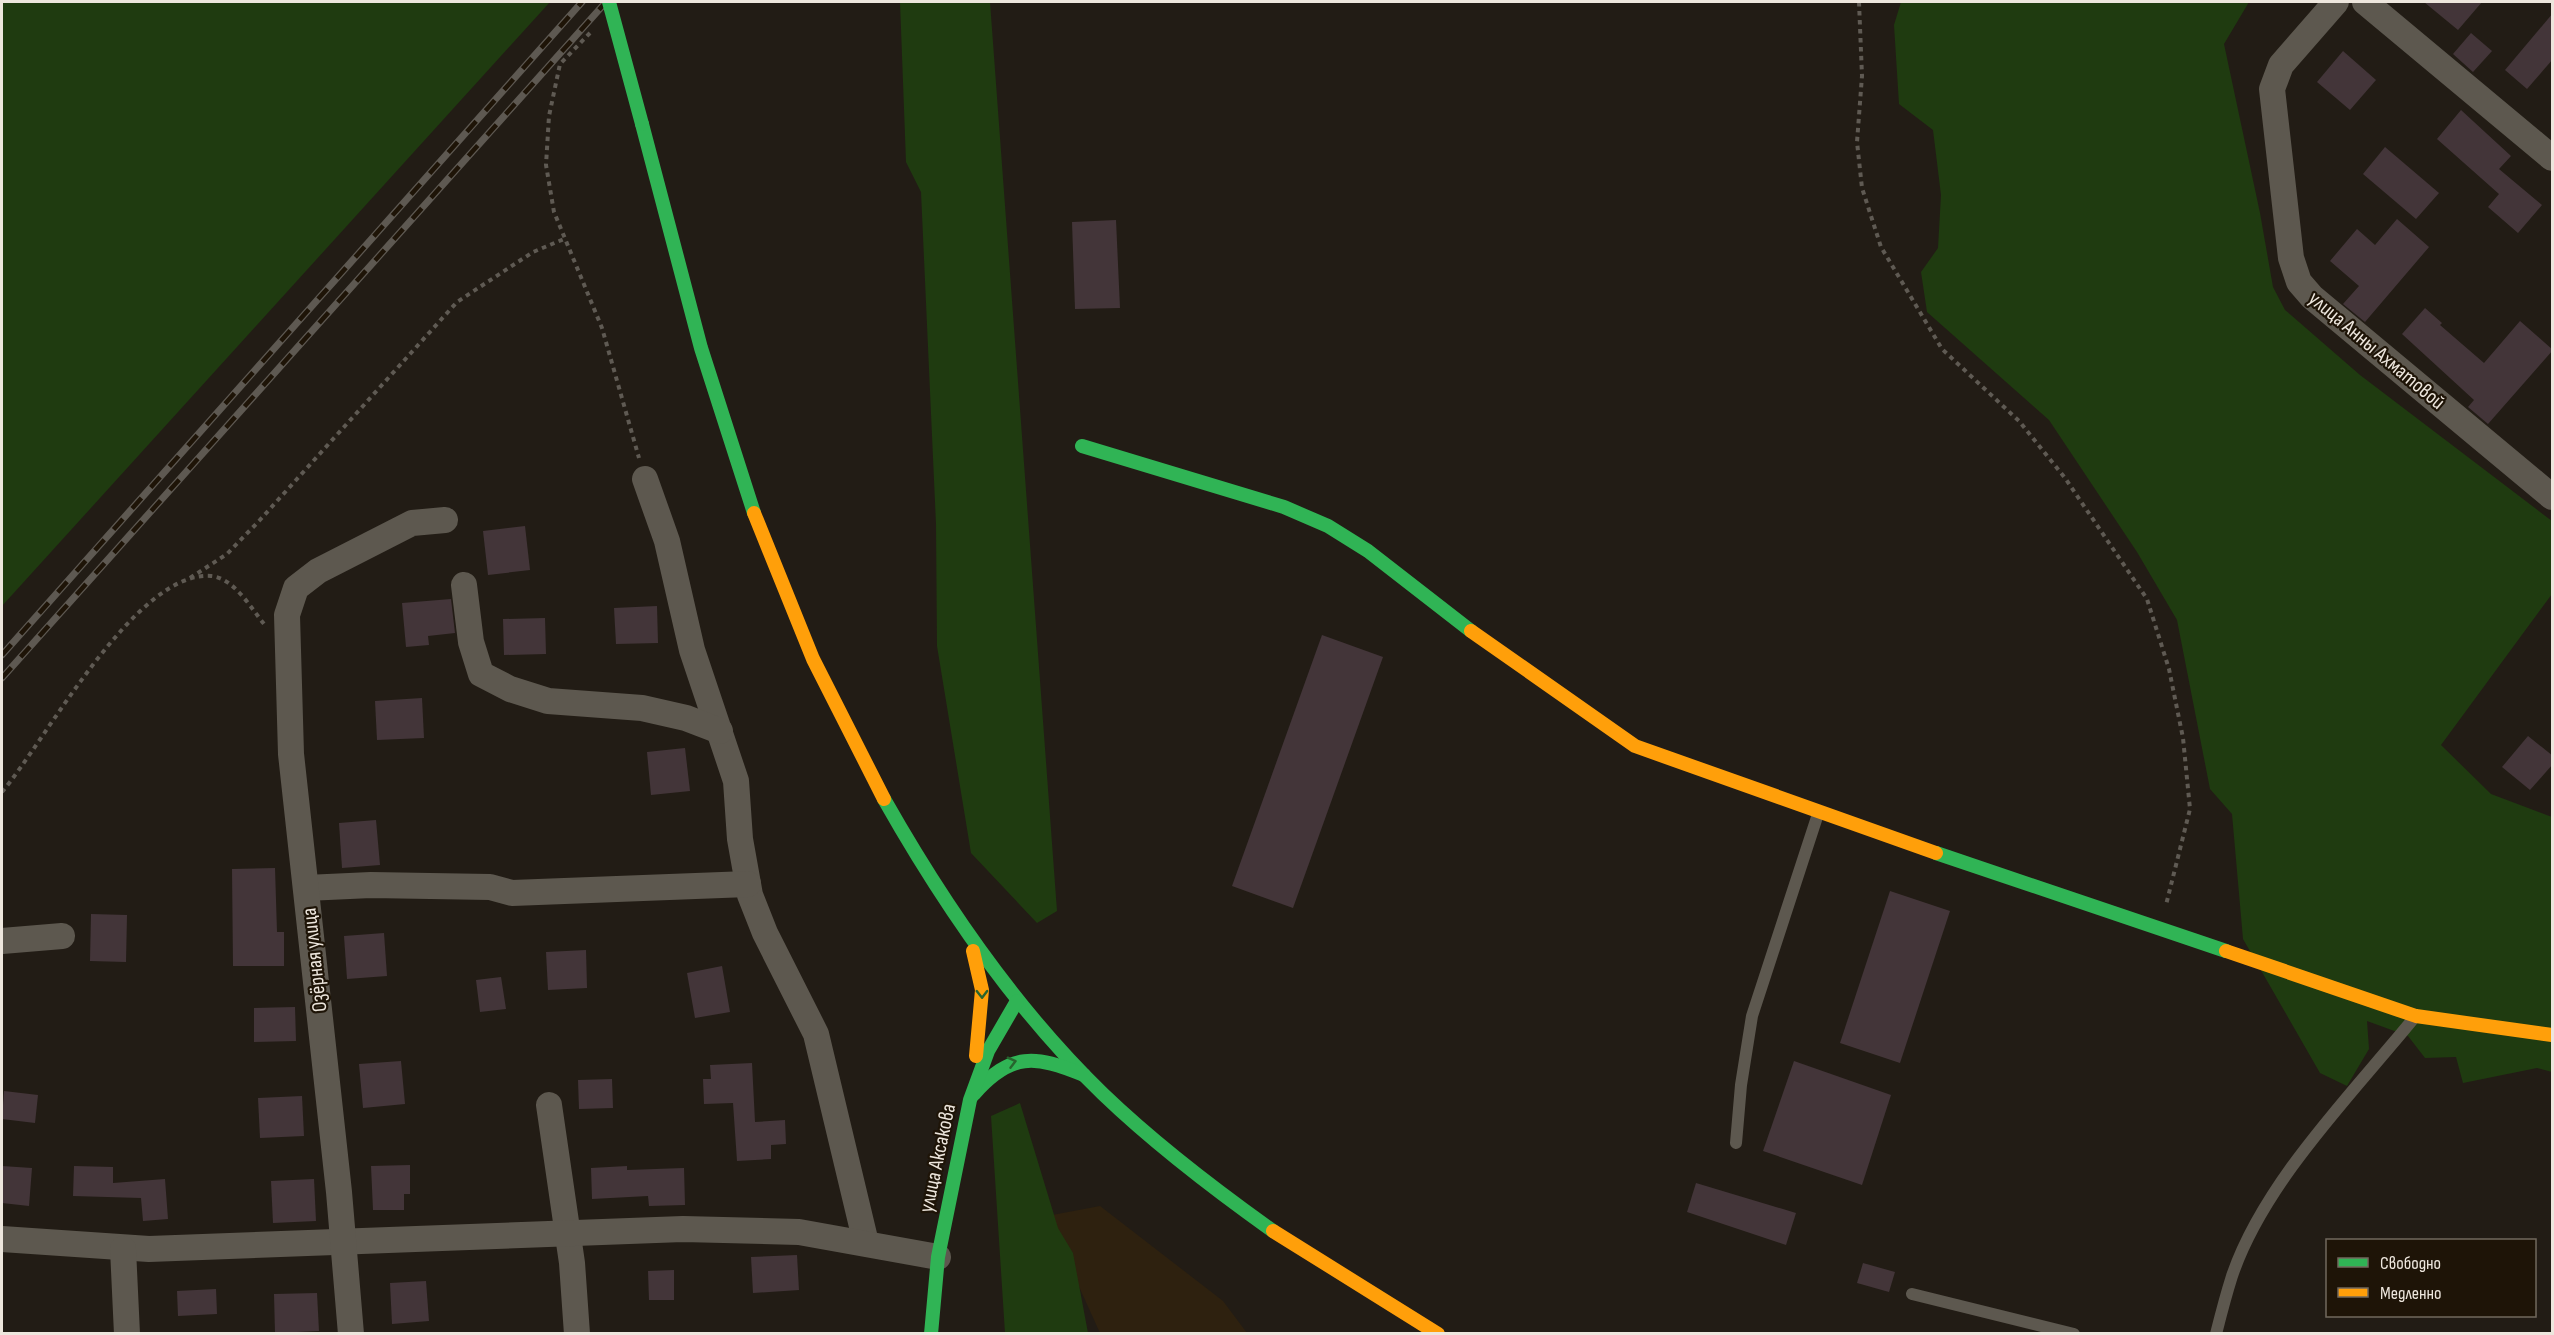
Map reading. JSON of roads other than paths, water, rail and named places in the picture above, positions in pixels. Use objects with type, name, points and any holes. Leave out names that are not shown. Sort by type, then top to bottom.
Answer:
[{"type":"street","points":[[609,2],[712,383],[742,478],[787,601],[836,710],[903,835],[958,919],[1017,1001],[1088,1077],[1151,1136],[1295,1246],[1438,1334]]},
{"type":"street","name":"улица Анны Ахматовой","points":[[2336,2],[2281,65],[2272,89],[2291,258],[2296,275],[2312,297],[2553,497]]},
{"type":"street","points":[[2365,2],[2553,158]]},
{"type":"street","points":[[1082,446],[1284,507],[1328,526],[1368,550],[1460,623],[1635,746],[1818,813],[2416,1016],[2553,1035]]},
{"type":"street","points":[[645,479],[667,541],[692,650],[736,781],[740,839],[748,884],[765,933],[816,1034],[866,1243]]},
{"type":"street","name":"Озёрная улица","points":[[351,1334],[291,754],[287,615],[296,588],[318,571],[412,523],[445,520]]},
{"type":"street","points":[[464,585],[471,642],[481,674],[510,689],[548,701],[642,708],[686,718],[720,731]]},
{"type":"street","points":[[306,888],[490,887],[512,893],[748,884]]},
{"type":"street","points":[[958,919],[979,963],[983,991],[970,1100]]},
{"type":"street","points":[[2,941],[62,936]]},
{"type":"street","name":"улица Аксакова","points":[[932,1334],[938,1257],[970,1100],[992,1043],[1017,1001]]},
{"type":"street","points":[[970,1100],[987,1078],[1002,1065],[1020,1060],[1061,1065],[1088,1077]]},
{"type":"street","points":[[549,1105],[568,1234],[577,1334]]},
{"type":"street","points":[[2,1239],[123,1249],[683,1229],[799,1232],[938,1257]]},
{"type":"street","points":[[123,1249],[127,1334]]},
{"type":"lane","points":[[1736,1143],[1741,1085],[1752,1016],[1818,813]]},
{"type":"lane","points":[[2216,1334],[2232,1275],[2261,1215],[2293,1166],[2416,1016]]},
{"type":"lane","points":[[1912,1294],[2074,1334]]},
{"type":"railway","points":[[2,655],[582,2]]},
{"type":"railway","points":[[2,678],[606,2]]}]
